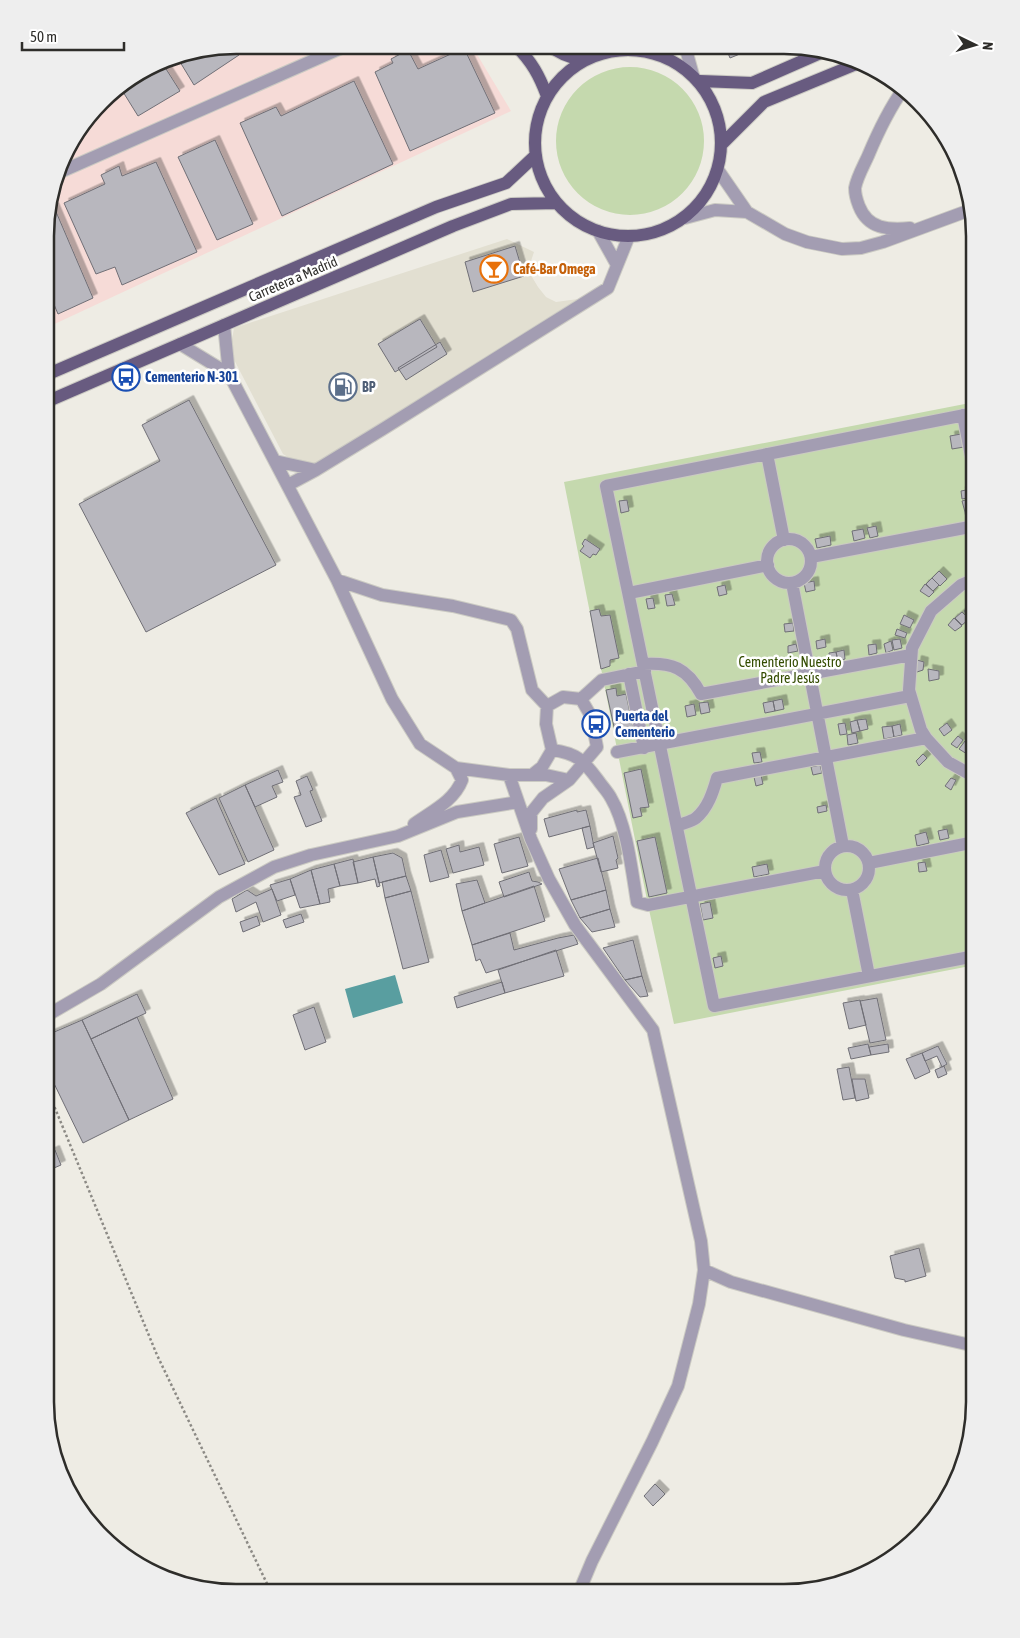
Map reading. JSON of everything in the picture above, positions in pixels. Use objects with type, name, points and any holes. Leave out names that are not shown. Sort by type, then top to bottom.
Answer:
[{"type":"main road","points":[[524,54],[532,62],[547,96]]},
{"type":"main road","points":[[563,54],[582,61]]},
{"type":"main road","points":[[598,54],[582,61],[566,73],[547,96],[537,123],[536,155],[545,186],[557,203],[573,219],[591,229],[617,236],[644,236],[685,218],[706,197],[718,170],[722,144],[717,110],[696,78],[682,65],[661,54]]},
{"type":"main road","points":[[696,78],[752,83],[814,56]]},
{"type":"main road","points":[[722,144],[764,102],[850,66]]},
{"type":"main road","name":"Carretera a Madrid","points":[[54,372],[436,207],[506,183],[536,155]]},
{"type":"main road","name":"Carretera a Madrid","points":[[54,399],[453,226],[511,204],[557,203]]},
{"type":"street","points":[[67,169],[328,54]]},
{"type":"street","points":[[688,54],[696,78]]},
{"type":"street","points":[[899,95],[892,104],[874,142],[855,188],[857,202],[865,218],[880,228],[922,227]]},
{"type":"street","points":[[718,170],[747,212],[785,234],[807,242],[842,249],[861,248],[965,212]]},
{"type":"street","points":[[685,218],[715,210],[747,212]]},
{"type":"street","points":[[598,231],[617,265]]},
{"type":"street","points":[[288,485],[316,470],[608,288],[629,236]]},
{"type":"street","points":[[224,325],[229,374],[337,580],[392,699],[420,744],[456,768],[509,775],[546,774],[569,780]]},
{"type":"street","points":[[180,344],[229,374]]},
{"type":"street","points":[[966,415],[606,486],[714,1006],[966,958]]},
{"type":"street","points":[[767,454],[784,540]]},
{"type":"street","points":[[275,461],[316,470]]},
{"type":"street","points":[[811,557],[966,528]]},
{"type":"street","points":[[791,539],[804,545],[811,557],[811,564],[805,577],[792,583],[786,583],[774,577],[768,565],[769,552],[784,540],[791,539]]},
{"type":"street","points":[[628,593],[768,565]]},
{"type":"street","points":[[337,580],[382,595],[453,606],[511,620],[517,629],[532,690],[547,706],[546,724],[552,750],[542,767],[532,775]]},
{"type":"street","points":[[792,583],[843,846]]},
{"type":"street","points":[[966,583],[931,611],[912,648],[910,696],[926,738],[948,762],[966,772]]},
{"type":"street","points":[[547,706],[563,697],[581,699],[602,680],[661,663],[671,665],[683,671],[694,681],[701,694],[911,655]]},
{"type":"street","points":[[628,674],[644,748]]},
{"type":"street","points":[[617,752],[910,696]]},
{"type":"street","points":[[531,839],[531,813],[543,798],[569,780],[597,746],[591,716],[581,699]]},
{"type":"street","points":[[677,826],[695,819],[712,795],[717,778],[926,738]]},
{"type":"street","points":[[552,750],[564,751],[577,756],[585,762],[612,799],[622,826],[637,902],[648,905],[825,871]]},
{"type":"street","points":[[398,836],[454,795],[459,789],[462,780],[456,768]]},
{"type":"street","points":[[509,775],[531,839],[575,926],[653,1030],[700,1241],[704,1270],[699,1304],[678,1386],[582,1584]]},
{"type":"street","points":[[54,1011],[101,984],[219,897],[274,867],[310,855],[398,836],[457,812],[518,802]]},
{"type":"street","points":[[868,863],[966,844]]},
{"type":"street","points":[[843,846],[856,848],[862,852],[868,863],[867,877],[864,883],[852,890],[838,888],[828,878],[825,871],[825,864],[831,853],[843,846]]},
{"type":"street","points":[[852,890],[869,976]]},
{"type":"street","points":[[704,1270],[740,1284],[904,1330],[966,1344]]},
{"type":"path","points":[[54,1106],[157,1355],[268,1584]]},
{"type":"shaded area","points":[[224,54],[477,54],[511,111],[54,324],[55,212],[63,178],[68,166],[78,145],[91,125],[107,107],[125,91],[145,78],[166,68],[201,57]]},
{"type":"shaded area","name":"BP","points":[[507,239],[534,252],[530,264],[532,277],[546,297],[556,302],[578,299],[315,465],[299,464],[283,454],[230,352],[234,328]]},
{"type":"green space","points":[[630,67],[644,68],[658,73],[671,79],[682,89],[692,100],[698,113],[703,127],[703,155],[698,169],[692,182],[682,193],[671,203],[658,209],[644,214],[630,215],[616,214],[602,209],[589,203],[578,193],[568,182],[562,169],[557,155],[556,141],[557,127],[562,113],[568,100],[578,89],[589,79],[602,73],[616,68]]},
{"type":"green space","name":"Cementerio Nuestro Padre Jesús","points":[[966,404],[966,967],[674,1024],[648,905],[564,482]]},
{"type":"water","points":[[395,975],[403,1003],[353,1018],[345,989]]},
{"type":"building","points":[[238,54],[239,55],[194,85],[180,62],[212,55]]},
{"type":"building","points":[[400,54],[410,54],[418,69],[451,54],[467,54],[495,113],[410,151],[375,72],[393,63],[391,59]]},
{"type":"building","points":[[728,54],[740,54],[730,58]]},
{"type":"building","points":[[166,68],[180,91],[138,116],[123,92],[145,78]]},
{"type":"building","points":[[354,81],[393,164],[282,216],[240,123],[276,107],[281,116]]},
{"type":"building","points":[[215,140],[253,224],[217,240],[178,157]]},
{"type":"building","points":[[156,162],[197,252],[122,285],[115,267],[96,274],[64,203],[105,184],[101,175],[119,166],[122,176]]},
{"type":"building","points":[[55,210],[93,298],[58,314],[54,305]]},
{"type":"building","name":"Café-Bar Omega","points":[[515,246],[524,276],[473,292],[465,262]]},
{"type":"building","points":[[420,319],[437,347],[395,372],[378,344]]},
{"type":"building","points":[[440,342],[447,354],[406,380],[398,368]]},
{"type":"building","points":[[189,400],[276,565],[146,632],[79,504],[160,461],[142,425]]},
{"type":"building","points":[[961,434],[964,447],[952,449],[950,436]]},
{"type":"building","points":[[966,490],[966,498],[962,499],[961,491]]},
{"type":"building","points":[[627,500],[629,511],[621,513],[619,501]]},
{"type":"building","points":[[966,500],[966,512],[965,512],[962,501]]},
{"type":"building","points":[[876,526],[878,536],[870,538],[867,528]]},
{"type":"building","points":[[863,529],[865,538],[854,541],[852,531]]},
{"type":"building","points":[[830,536],[831,545],[817,548],[815,539]]},
{"type":"building","points":[[585,539],[600,549],[596,555],[593,554],[590,558],[580,551],[584,546],[582,544]]},
{"type":"building","points":[[939,571],[947,579],[940,586],[932,578]]},
{"type":"building","points":[[932,578],[939,585],[933,591],[926,584]]},
{"type":"building","points":[[814,581],[815,590],[806,592],[804,583]]},
{"type":"building","points":[[925,584],[934,592],[929,597],[920,591]]},
{"type":"building","points":[[725,585],[727,594],[719,596],[717,587]]},
{"type":"building","points":[[672,594],[675,605],[667,606],[665,595]]},
{"type":"building","points":[[653,598],[655,608],[648,609],[646,599]]},
{"type":"building","points":[[599,609],[601,616],[610,615],[619,658],[610,660],[610,666],[601,669],[590,611]]},
{"type":"building","points":[[962,612],[966,616],[966,622],[962,625],[955,618]]},
{"type":"building","points":[[904,615],[914,620],[910,628],[900,624]]},
{"type":"building","points":[[954,618],[962,626],[955,631],[948,625]]},
{"type":"building","points":[[793,623],[794,631],[785,632],[784,624]]},
{"type":"building","points":[[897,629],[907,633],[905,638],[895,635]]},
{"type":"building","points":[[825,639],[826,647],[817,649],[816,641]]},
{"type":"building","points":[[900,639],[902,648],[894,650],[892,640]]},
{"type":"building","points":[[891,641],[893,650],[886,653],[884,644]]},
{"type":"building","points":[[796,644],[798,651],[788,653],[788,646]]},
{"type":"building","points":[[876,644],[877,653],[869,655],[868,645]]},
{"type":"building","points":[[844,650],[845,659],[838,661],[836,652]]},
{"type":"building","points":[[836,652],[838,661],[830,663],[829,653]]},
{"type":"building","points":[[917,660],[924,662],[923,670],[914,673]]},
{"type":"building","points":[[777,663],[779,673],[772,674],[770,664]]},
{"type":"building","points":[[928,669],[939,671],[939,679],[929,681]]},
{"type":"building","points":[[616,688],[617,696],[626,694],[634,732],[616,736],[606,690]]},
{"type":"building","points":[[782,699],[784,709],[775,711],[773,701]]},
{"type":"building","points":[[773,701],[775,711],[765,713],[763,703]]},
{"type":"building","points":[[708,702],[710,712],[701,714],[699,703]]},
{"type":"building","points":[[694,704],[696,715],[687,717],[685,706]]},
{"type":"building","points":[[866,719],[868,729],[860,731],[857,720]]},
{"type":"building","points":[[857,720],[860,731],[852,733],[850,722]]},
{"type":"building","points":[[845,723],[847,734],[840,735],[838,724]]},
{"type":"building","points":[[947,723],[952,730],[944,736],[939,729]]},
{"type":"building","points":[[900,724],[902,735],[894,737],[892,726]]},
{"type":"building","points":[[892,726],[894,737],[884,739],[882,727]]},
{"type":"building","points":[[856,733],[858,743],[848,745],[847,735]]},
{"type":"building","points":[[958,736],[963,740],[957,748],[951,744]]},
{"type":"building","points":[[965,741],[966,742],[966,753],[959,749]]},
{"type":"building","points":[[760,752],[762,762],[754,763],[752,753]]},
{"type":"building","points":[[923,754],[927,758],[919,766],[916,761]]},
{"type":"building","points":[[820,765],[822,773],[813,775],[811,767]]},
{"type":"building","points":[[641,769],[649,807],[640,808],[642,816],[633,818],[624,773]]},
{"type":"building","points":[[278,770],[283,782],[272,786],[277,797],[255,807],[245,785]]},
{"type":"building","points":[[761,775],[763,784],[756,786],[754,777]]},
{"type":"building","points":[[307,776],[313,790],[310,791],[322,821],[306,827],[294,797],[301,795],[296,781]]},
{"type":"building","points":[[951,778],[956,780],[951,790],[945,786]]},
{"type":"building","points":[[245,785],[274,850],[248,862],[219,798]]},
{"type":"building","points":[[216,798],[245,864],[219,875],[186,813]]},
{"type":"building","points":[[826,805],[827,811],[818,813],[817,807]]},
{"type":"building","points":[[577,810],[577,812],[586,810],[590,826],[549,837],[544,819]]},
{"type":"building","points":[[590,826],[594,847],[587,849],[582,828]]},
{"type":"building","points":[[947,829],[949,838],[940,840],[938,831]]},
{"type":"building","points":[[926,832],[929,843],[917,846],[915,835]]},
{"type":"building","points":[[613,836],[618,858],[616,860],[618,868],[601,872],[593,843]]},
{"type":"building","points":[[519,837],[528,866],[502,873],[494,844]]},
{"type":"building","points":[[655,837],[667,893],[649,897],[637,841]]},
{"type":"building","points":[[459,845],[460,852],[479,847],[484,865],[453,873],[446,849]]},
{"type":"building","points":[[441,850],[449,877],[430,882],[424,855]]},
{"type":"building","points":[[393,853],[402,858],[406,876],[379,883],[373,857]]},
{"type":"building","points":[[373,857],[380,886],[377,887],[375,879],[358,883],[353,862]]},
{"type":"building","points":[[598,858],[606,890],[571,900],[559,869]]},
{"type":"building","points":[[353,859],[358,883],[340,886],[334,864]]},
{"type":"building","points":[[925,862],[927,871],[919,872],[918,863]]},
{"type":"building","points":[[334,864],[340,886],[328,889],[330,902],[320,904],[311,870]]},
{"type":"building","points":[[767,864],[769,874],[754,877],[752,867]]},
{"type":"building","points":[[311,870],[320,904],[300,908],[290,879]]},
{"type":"building","points":[[529,872],[532,881],[542,884],[504,897],[499,882]]},
{"type":"building","points":[[406,876],[411,891],[385,898],[382,882]]},
{"type":"building","points":[[290,879],[295,895],[277,901],[270,885]]},
{"type":"building","points":[[477,880],[485,903],[462,911],[456,884]]},
{"type":"building","points":[[534,886],[545,921],[472,945],[462,911]]},
{"type":"building","points":[[272,889],[281,915],[263,922],[256,902],[236,912],[232,899],[247,890],[256,896]]},
{"type":"building","points":[[606,890],[610,909],[580,918],[571,900]]},
{"type":"building","points":[[411,891],[429,962],[403,969],[385,898]]},
{"type":"building","points":[[710,902],[713,918],[703,920],[700,904]]},
{"type":"building","points":[[610,909],[615,927],[592,932],[580,918]]},
{"type":"building","points":[[301,914],[304,922],[286,928],[283,920]]},
{"type":"building","points":[[257,916],[260,925],[243,932],[240,922]]},
{"type":"building","points":[[510,933],[514,950],[574,935],[578,944],[486,973],[480,959],[476,961],[472,945]]},
{"type":"building","points":[[633,940],[642,976],[625,980],[603,948]]},
{"type":"building","points":[[556,950],[564,976],[505,993],[498,970]]},
{"type":"building","points":[[721,956],[723,966],[715,968],[713,958]]},
{"type":"building","points":[[642,976],[648,996],[640,997],[625,980]]},
{"type":"building","points":[[502,982],[505,993],[457,1008],[454,997]]},
{"type":"building","points":[[137,994],[146,1013],[91,1039],[82,1020]]},
{"type":"building","points":[[877,998],[886,1040],[870,1043],[860,1001]]},
{"type":"building","points":[[860,1000],[866,1025],[849,1029],[843,1003]]},
{"type":"building","points":[[314,1007],[326,1042],[305,1050],[293,1015]]},
{"type":"building","points":[[137,1017],[173,1099],[129,1120],[91,1039]]},
{"type":"building","points":[[82,1020],[129,1120],[83,1143],[54,1083],[54,1032]]},
{"type":"building","points":[[868,1044],[871,1055],[851,1059],[848,1048]]},
{"type":"building","points":[[888,1044],[889,1052],[871,1055],[869,1047]]},
{"type":"building","points":[[938,1046],[947,1064],[942,1067],[937,1056],[925,1061],[922,1053]]},
{"type":"building","points":[[922,1053],[930,1072],[915,1079],[906,1059]]},
{"type":"building","points":[[944,1066],[947,1074],[938,1078],[935,1070]]},
{"type":"building","points":[[849,1067],[855,1098],[843,1100],[837,1069]]},
{"type":"building","points":[[852,1079],[865,1079],[869,1098],[856,1101]]},
{"type":"building","points":[[54,1150],[61,1165],[54,1168]]},
{"type":"building","points":[[919,1248],[926,1276],[905,1282],[905,1280],[895,1278],[890,1256]]},
{"type":"building","points":[[655,1484],[665,1494],[653,1506],[644,1496]]},
{"type":"place","name":"Café-Bar Omega","points":[[494,269]]},
{"type":"place","name":"Cementerio N-301","points":[[126,377]]},
{"type":"place","name":"BP","points":[[343,387]]},
{"type":"place","name":"Puerta del Cementerio","points":[[596,724]]}]
